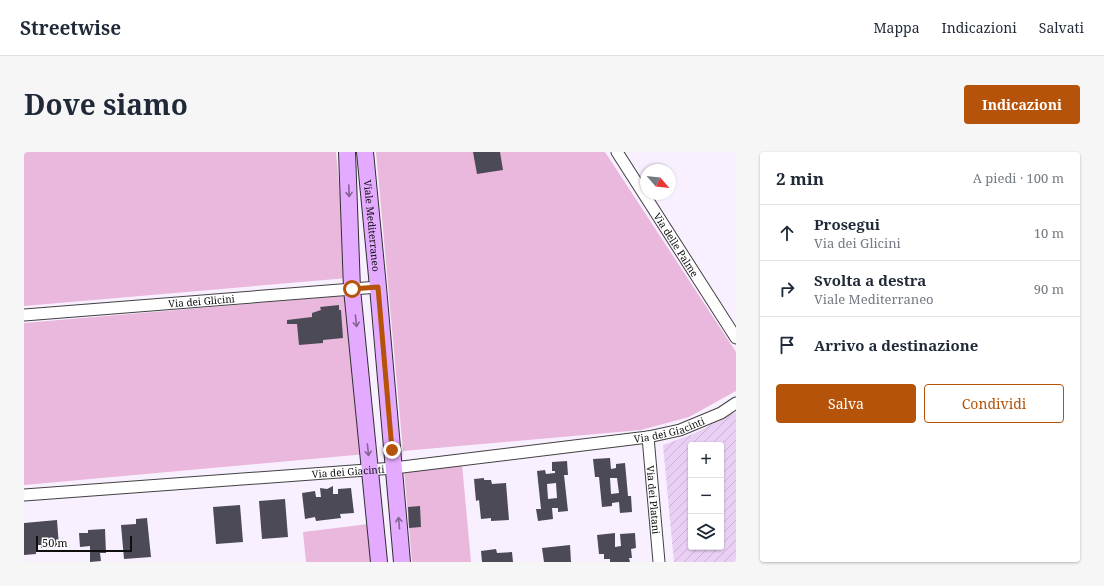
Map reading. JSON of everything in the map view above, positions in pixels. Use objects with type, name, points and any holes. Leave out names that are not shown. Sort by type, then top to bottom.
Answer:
[{"type":"street","name":"Viale Mediterraneo","points":[[347,152],[352,289],[379,562]]},
{"type":"street","name":"Viale Mediterraneo","points":[[365,152],[402,562]]},
{"type":"street","name":"Via delle Palme","points":[[617,152],[736,338]]},
{"type":"street","name":"Via dei Glicini","points":[[24,315],[378,287]]},
{"type":"street","name":"Via dei Giacinti","points":[[24,495],[394,468],[648,437],[680,430],[720,413],[736,403]]},
{"type":"street","name":"Via dei Platani","points":[[648,437],[660,562]]},
{"type":"shaded area","points":[[24,152],[336,152],[348,278],[24,306]]},
{"type":"shaded area","points":[[376,152],[605,152],[736,352],[736,391],[689,417],[641,430],[403,451]]},
{"type":"shaded area","points":[[352,295],[366,454],[24,485],[24,323]]},
{"type":"shaded area","points":[[736,412],[736,562],[674,562],[663,445],[693,434]]},
{"type":"shaded area","points":[[462,464],[471,562],[412,562],[404,469]]},
{"type":"shaded area","points":[[369,524],[373,562],[306,562],[303,532]]},
{"type":"building","points":[[473,152],[500,152],[503,170],[477,174]]},
{"type":"building","points":[[339,305],[339,310],[341,310],[343,338],[323,340],[323,343],[299,345],[297,324],[287,324],[287,320],[312,317],[312,313],[321,310],[320,307]]},
{"type":"building","points":[[610,458],[611,469],[616,468],[616,464],[625,463],[628,496],[631,496],[632,512],[620,513],[619,502],[612,503],[612,506],[602,507],[599,477],[595,477],[593,459]],"holes":[[[610,478],[617,478],[619,493],[611,494]]]},
{"type":"building","points":[[567,461],[568,475],[564,475],[568,511],[558,512],[558,508],[552,508],[553,519],[538,521],[536,509],[541,509],[537,471],[545,470],[546,474],[555,473],[555,471],[552,471],[552,462]],"holes":[[[556,483],[557,498],[548,499],[547,484]]]},
{"type":"building","points":[[484,478],[484,480],[491,480],[492,484],[506,483],[509,520],[491,521],[491,518],[481,519],[479,500],[476,501],[474,479]]},
{"type":"building","points":[[333,486],[333,494],[338,494],[338,489],[351,488],[354,513],[340,514],[341,518],[316,521],[315,517],[305,519],[302,493],[315,491],[316,497],[321,497],[320,488],[327,489]]},
{"type":"building","points":[[285,499],[288,537],[262,539],[259,501]]},
{"type":"building","points":[[240,505],[243,542],[216,544],[213,507]]},
{"type":"building","points":[[420,506],[421,527],[409,528],[408,507]]},
{"type":"building","points":[[147,518],[151,557],[124,559],[121,525],[136,524],[136,519]]},
{"type":"building","points":[[57,520],[59,546],[41,548],[41,545],[36,545],[36,554],[24,555],[24,523]]},
{"type":"building","points":[[105,529],[106,553],[100,553],[101,561],[90,562],[90,546],[80,547],[79,533],[88,533],[88,530]]},
{"type":"building","points":[[615,533],[615,547],[621,546],[620,534],[635,533],[636,548],[631,549],[632,558],[629,558],[630,562],[610,562],[610,559],[604,559],[604,554],[599,554],[597,535]]},
{"type":"building","points":[[570,545],[571,562],[544,562],[542,548]]},
{"type":"building","points":[[496,549],[497,553],[512,552],[513,562],[482,562],[481,551]]},
{"type":"route","points":[[352,289],[378,287],[392,450]]}]
